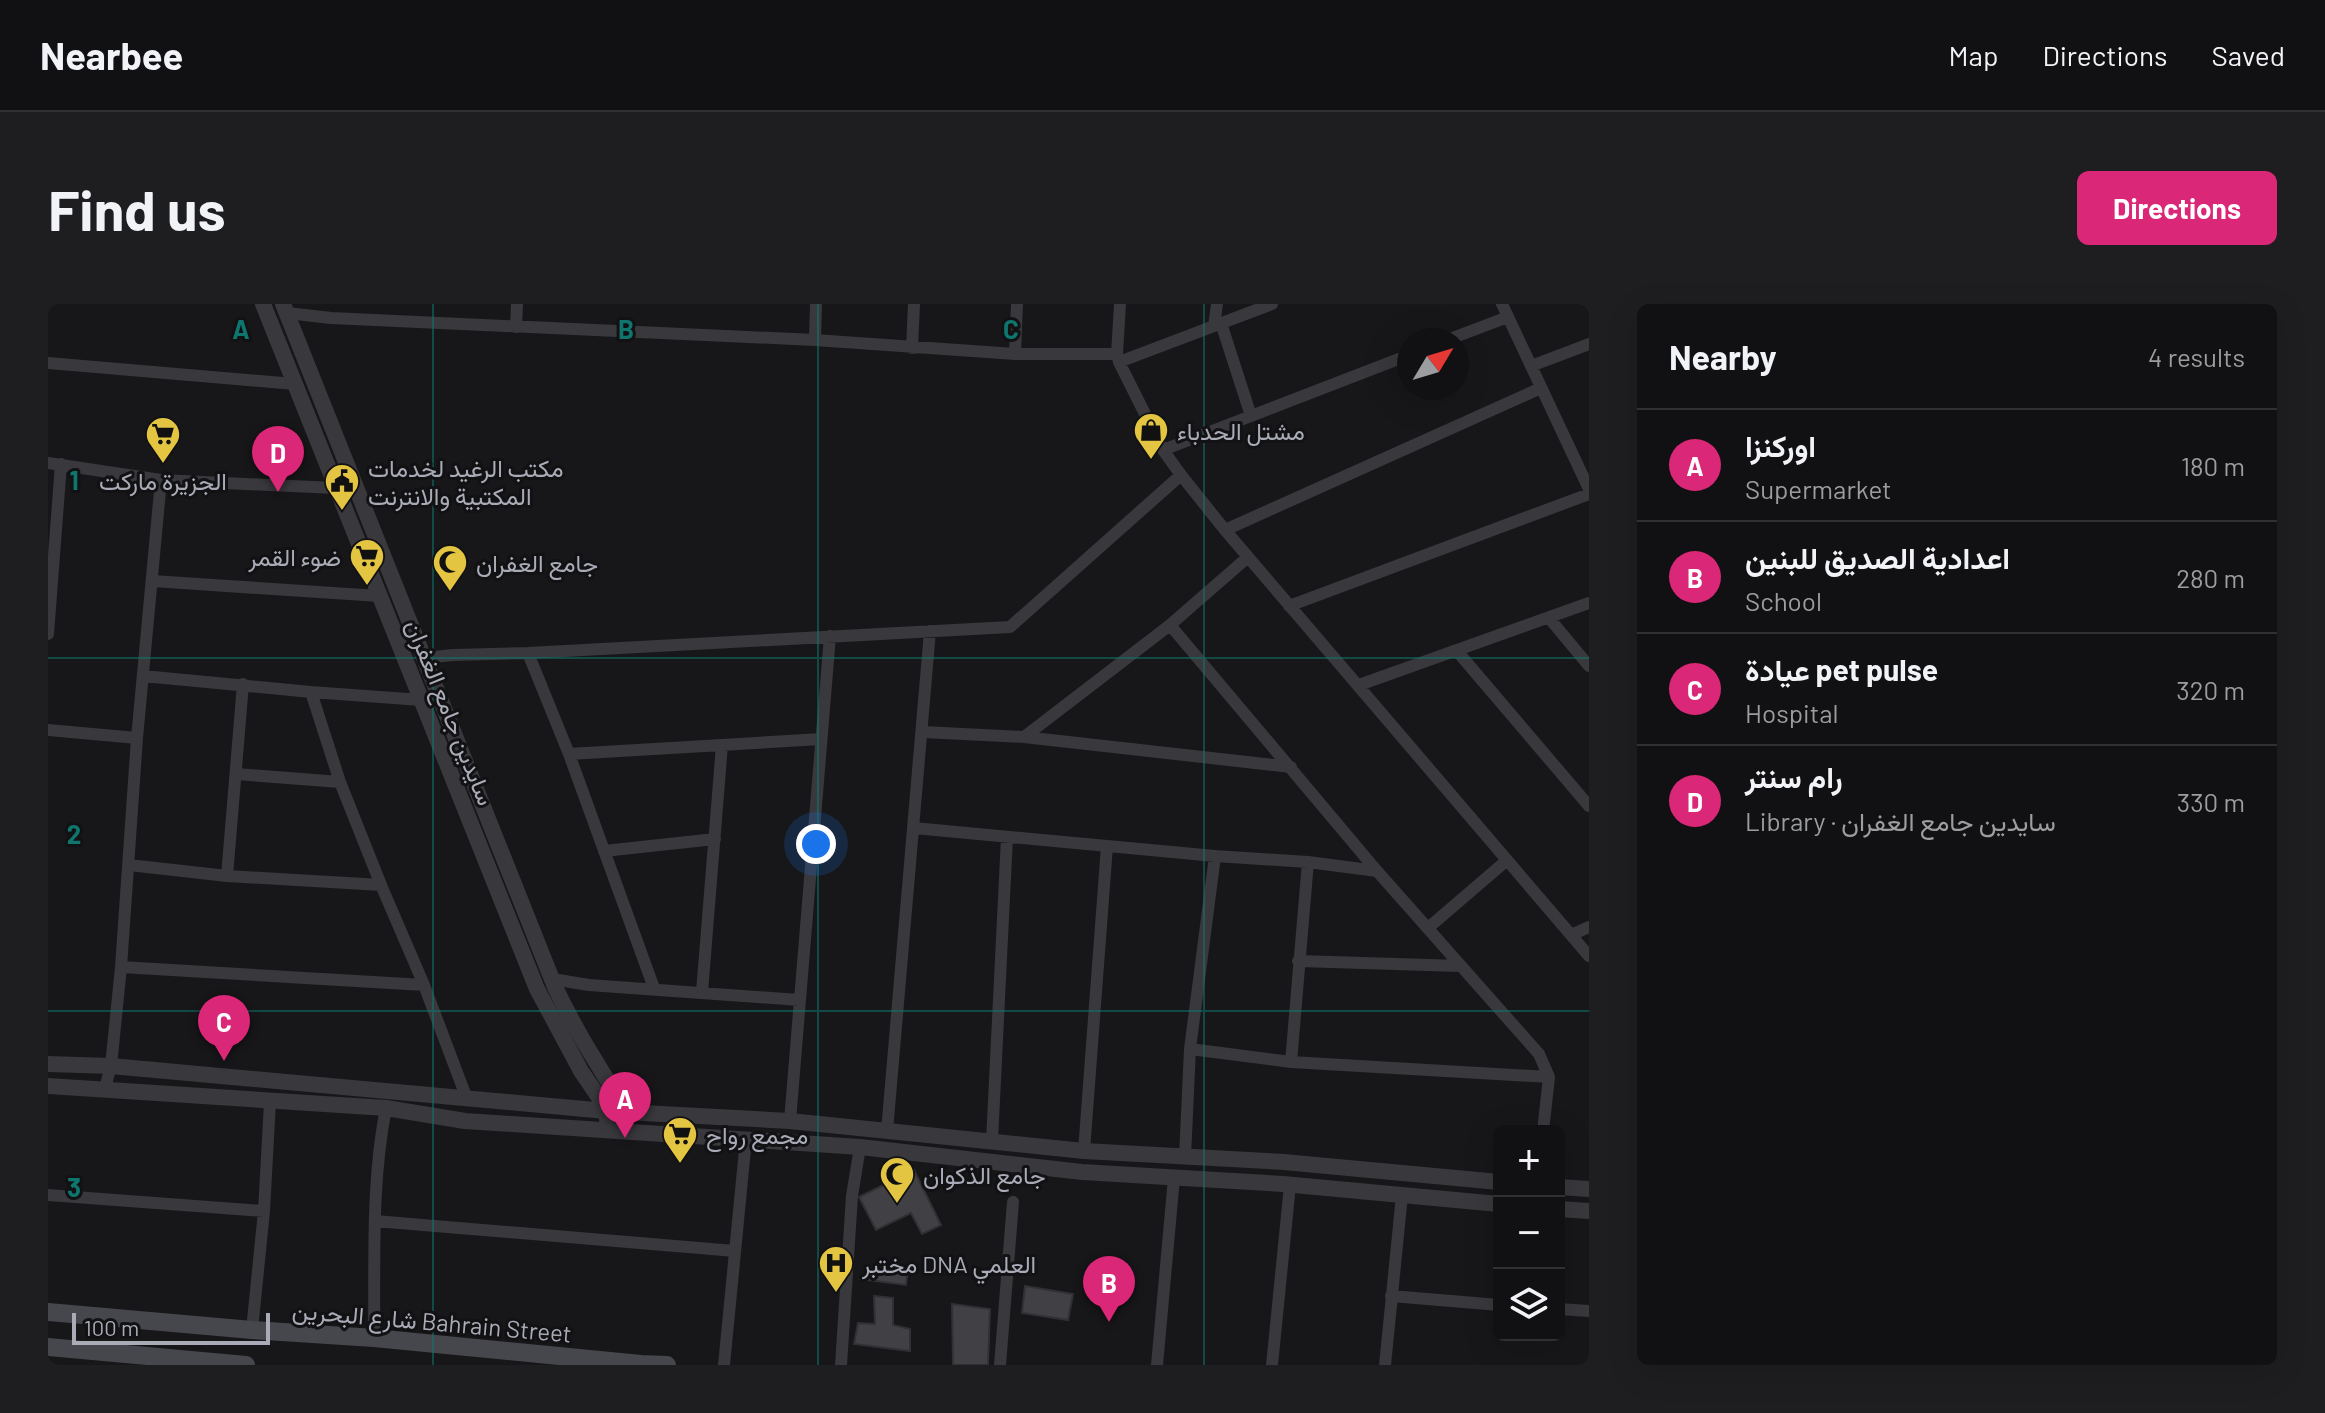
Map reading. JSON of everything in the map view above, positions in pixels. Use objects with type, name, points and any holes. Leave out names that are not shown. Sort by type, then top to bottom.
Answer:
[{"type":"main road","name":"شارع البحرين Bahrain Street","points":[[48,1312],[374,1338],[543,1360],[667,1365]]},
{"type":"main road","points":[[48,1347],[157,1361],[246,1365]]},
{"type":"street","name":"سايدين جامع الغفران","points":[[263,304],[537,989],[581,1071],[614,1111]]},
{"type":"street","points":[[516,327],[517,304]]},
{"type":"street","points":[[815,340],[816,304]]},
{"type":"street","points":[[912,348],[914,304]]},
{"type":"street","points":[[1015,354],[1017,304]]},
{"type":"street","points":[[1120,304],[1118,358],[1163,450],[1225,530],[1589,956]]},
{"type":"street","points":[[1217,304],[1217,324],[1251,416]]},
{"type":"street","points":[[285,309],[331,318],[599,329],[1118,358],[1272,304]]},
{"type":"street","points":[[1289,606],[1589,492],[1502,304]]},
{"type":"street","name":"سايدين جامع الغفران","points":[[285,309],[552,979],[567,1011],[615,1090],[615,1130]]},
{"type":"street","points":[[1469,332],[1508,317]]},
{"type":"street","points":[[1531,366],[1589,344]]},
{"type":"street","points":[[1163,450],[1397,360]]},
{"type":"street","points":[[48,363],[295,384]]},
{"type":"street","points":[[1225,530],[1541,388]]},
{"type":"street","points":[[48,634],[54,464],[161,480],[356,489]]},
{"type":"street","points":[[424,658],[1010,627],[1181,475]]},
{"type":"street","points":[[105,1088],[111,1066],[121,967],[137,738],[161,480]]},
{"type":"street","points":[[1024,737],[1170,625],[1248,557]]},
{"type":"street","points":[[152,581],[379,596]]},
{"type":"street","points":[[1359,685],[1589,603]]},
{"type":"street","points":[[1549,618],[1589,666]]},
{"type":"street","points":[[1170,625],[1377,871],[1539,1054],[1549,1077],[1544,1125]]},
{"type":"street","points":[[887,1131],[930,631]]},
{"type":"street","points":[[790,1121],[830,636]]},
{"type":"street","points":[[1457,651],[1589,806]]},
{"type":"street","points":[[528,653],[569,754],[654,988]]},
{"type":"street","points":[[143,676],[421,700]]},
{"type":"street","points":[[227,876],[243,684]]},
{"type":"street","points":[[311,692],[340,782],[424,985],[467,1099]]},
{"type":"street","points":[[48,730],[137,738]]},
{"type":"street","points":[[923,732],[1024,737],[1291,767]]},
{"type":"street","points":[[569,754],[821,739]]},
{"type":"street","points":[[702,992],[722,745]]},
{"type":"street","points":[[236,774],[340,782]]},
{"type":"street","points":[[914,828],[1308,862],[1377,871]]},
{"type":"street","points":[[992,1141],[1007,837]]},
{"type":"street","points":[[604,851],[715,839]]},
{"type":"street","points":[[1084,1151],[1107,846]]},
{"type":"street","points":[[1185,1157],[1190,1049],[1215,856]]},
{"type":"street","points":[[1428,928],[1506,861]]},
{"type":"street","points":[[1291,1062],[1308,862]]},
{"type":"street","points":[[129,865],[227,876],[381,885]]},
{"type":"street","points":[[1571,935],[1589,927]]},
{"type":"street","points":[[1298,961],[1461,966]]},
{"type":"street","points":[[121,967],[424,985]]},
{"type":"street","points":[[552,979],[589,985],[799,1000]]},
{"type":"street","points":[[1190,1049],[1291,1062],[1549,1077]]},
{"type":"street","points":[[48,1064],[111,1066],[614,1111],[790,1121],[1084,1151],[1284,1162],[1493,1181]]},
{"type":"street","points":[[185,1095],[188,1073]]},
{"type":"street","points":[[48,1086],[386,1108],[465,1121],[860,1147],[1082,1172],[1290,1185],[1493,1203]]},
{"type":"street","points":[[252,1330],[264,1211],[270,1102]]},
{"type":"street","points":[[374,1338],[375,1221],[386,1108]]},
{"type":"street","points":[[936,1155],[938,1136]]},
{"type":"street","points":[[724,1365],[746,1139]]},
{"type":"street","points":[[841,1365],[852,1196],[860,1147]]},
{"type":"street","points":[[1157,1365],[1174,1178]]},
{"type":"street","points":[[1272,1365],[1290,1185]]},
{"type":"street","points":[[1565,1187],[1589,1189]]},
{"type":"street","points":[[48,1195],[264,1211]]},
{"type":"street","points":[[1385,1365],[1402,1195]]},
{"type":"street","points":[[1000,1365],[1013,1202]]},
{"type":"street","points":[[1565,1209],[1589,1211]]},
{"type":"street","points":[[375,1221],[735,1251]]},
{"type":"street","points":[[1391,1296],[1493,1304]]},
{"type":"street","points":[[1565,1309],[1589,1311]]},
{"type":"building","name":"جامع الذكوان","points":[[914,1170],[941,1225],[922,1234],[911,1213],[876,1230],[859,1197]]},
{"type":"building","points":[[873,1267],[908,1268],[906,1285],[860,1279]]},
{"type":"building","points":[[1025,1286],[1073,1294],[1068,1320],[1022,1313]]},
{"type":"building","points":[[874,1296],[893,1298],[893,1325],[910,1329],[910,1351],[854,1344],[858,1323],[875,1324]]},
{"type":"building","points":[[952,1304],[990,1309],[988,1365],[953,1365]]},
{"type":"place","name":"مشتل الحدباء","points":[[1151,461]]},
{"type":"place","name":"الجزيرة ماركت","points":[[163,465]]},
{"type":"place","name":"رام سنتر","points":[[278,492]]},
{"type":"place","name":"مكتب الرغيد لخدمات المكتبية والانترنت","points":[[342,512]]},
{"type":"place","name":"ضوء القمر","points":[[367,587]]},
{"type":"place","name":"جامع الغفران","points":[[450,593]]},
{"type":"place","name":"عيادة pet pulse","points":[[224,1061]]},
{"type":"place","name":"اوركنزا","points":[[625,1138]]},
{"type":"place","name":"مجمع رواح","points":[[680,1165]]},
{"type":"place","name":"جامع الذكوان","points":[[897,1205]]},
{"type":"place","name":"مختبر DNA العلمي","points":[[836,1294]]},
{"type":"place","name":"اعدادية الصديق للبنين","points":[[1109,1322]]}]
